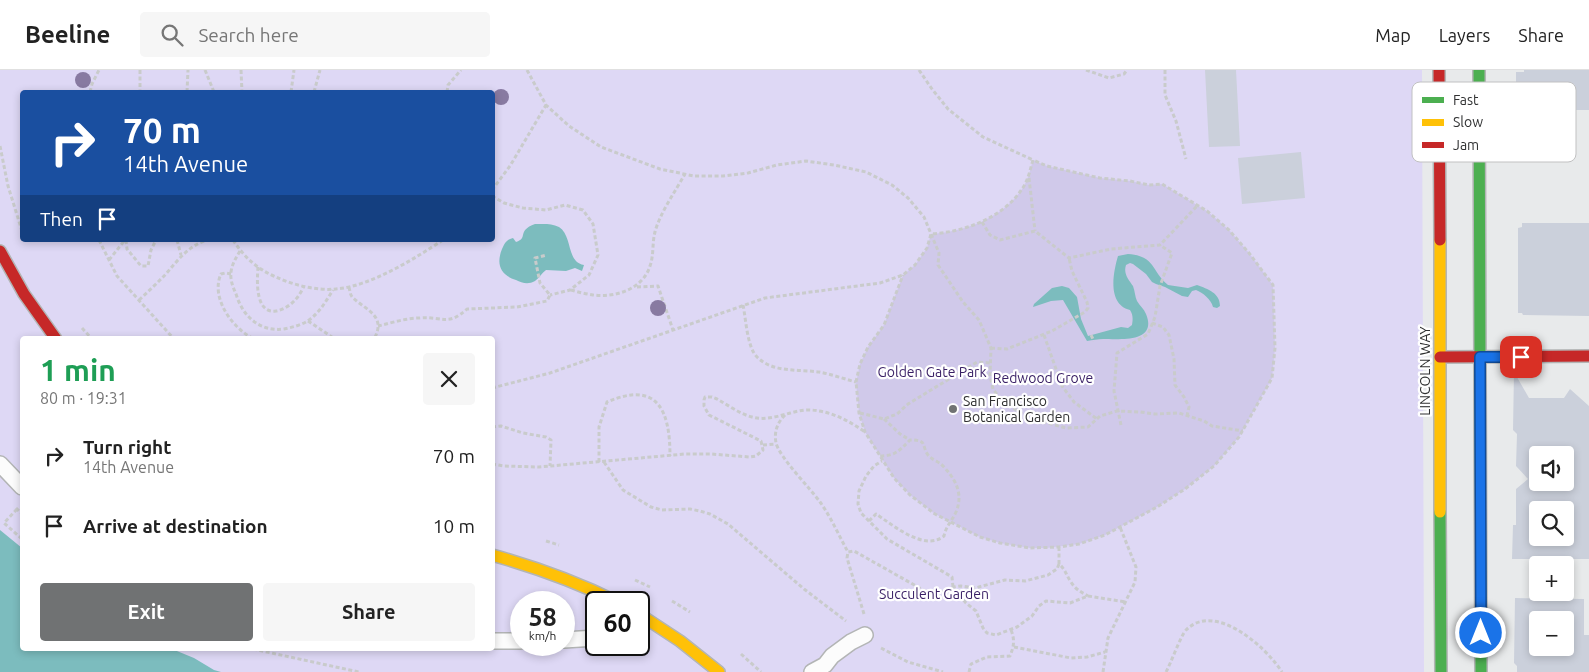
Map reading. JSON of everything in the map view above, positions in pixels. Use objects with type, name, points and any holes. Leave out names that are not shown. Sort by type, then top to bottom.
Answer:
[{"type":"main road","name":"LINCOLN WAY","points":[[1439,162],[1441,672]]},
{"type":"main road","points":[[1479,162],[1481,672]]},
{"type":"main road","points":[[0,252],[24,294],[54,336]]},
{"type":"main road","points":[[1440,357],[1589,356]]},
{"type":"main road","points":[[495,556],[580,584],[594,591]]},
{"type":"main road","points":[[650,621],[680,641],[719,672]]},
{"type":"lane","points":[[0,464],[20,485]]},
{"type":"lane","points":[[812,672],[825,665],[832,656],[851,642],[866,636]]},
{"type":"lane","points":[[495,641],[510,641]]},
{"type":"path","points":[[90,90],[99,70]]},
{"type":"path","points":[[140,70],[140,90]]},
{"type":"path","points":[[187,90],[188,70]]},
{"type":"path","points":[[205,70],[213,90]]},
{"type":"path","points":[[241,70],[242,90]]},
{"type":"path","points":[[291,90],[294,70]]},
{"type":"path","points":[[315,90],[320,70]]},
{"type":"path","points":[[447,90],[448,86],[461,70]]},
{"type":"path","points":[[527,70],[546,105],[569,126],[601,146],[660,169],[694,176],[723,176],[806,161],[866,172],[892,185],[908,198],[924,217],[939,253],[938,265],[979,320],[991,348],[990,375],[993,389],[1002,401],[1030,418],[1066,428],[1088,427],[1100,416],[1117,411],[1155,414],[1179,413],[1212,426],[1243,430]]},
{"type":"path","points":[[903,275],[884,325],[868,347],[860,364],[856,382],[859,413],[865,432],[894,478],[910,495],[950,523],[980,537],[1000,543],[1030,548],[1079,544],[1105,535],[1157,507],[1185,489],[1214,466],[1240,437],[1272,378],[1275,348],[1273,285],[1229,230],[1207,211],[1162,184],[1149,185],[1100,178],[1047,166],[983,137],[948,109],[919,70]]},
{"type":"path","points":[[1086,70],[1109,78],[1124,74],[1127,70]]},
{"type":"path","points":[[1165,70],[1164,95],[1176,122],[1186,159]]},
{"type":"path","points":[[495,186],[510,166],[546,105]]},
{"type":"path","points":[[0,146],[8,186],[20,225]]},
{"type":"path","points":[[931,234],[948,233],[982,222],[1004,208],[1022,190],[1029,177],[1033,160]]},
{"type":"path","points":[[636,287],[650,269],[654,253],[655,232],[660,219],[685,174]]},
{"type":"path","points":[[991,348],[1007,349],[1044,335],[1085,312],[1088,308],[1072,271],[1069,258],[1035,231],[1029,177]]},
{"type":"path","points":[[378,326],[419,318],[439,318],[448,321],[457,318],[467,309],[524,306],[547,301],[550,295],[570,290],[589,275],[598,255],[593,224],[583,210],[565,205],[546,210],[523,208],[504,203],[495,198]]},
{"type":"path","points":[[1160,245],[1197,206]]},
{"type":"path","points":[[982,222],[990,235],[1000,240],[1035,231]]},
{"type":"path","points":[[495,387],[550,373],[765,298],[880,283],[903,275],[915,265],[927,248],[931,234]]},
{"type":"path","points":[[100,242],[117,276],[171,336]]},
{"type":"path","points":[[109,260],[124,242]]},
{"type":"path","points":[[126,242],[127,249],[141,266],[148,266],[155,242]]},
{"type":"path","points":[[178,242],[181,256]]},
{"type":"path","points":[[139,300],[181,256],[200,242]]},
{"type":"path","points":[[234,242],[249,261],[285,282],[334,290],[361,284],[392,270],[440,242]]},
{"type":"path","points":[[1069,258],[1111,250],[1160,245],[1172,253],[1160,286],[1148,334],[1117,353],[1114,391],[1121,425]]},
{"type":"path","points":[[240,251],[232,266],[231,274],[239,303],[251,320],[259,326],[271,330],[280,330],[308,321],[321,309],[334,290]]},
{"type":"path","points":[[548,255],[535,258],[540,283],[550,295]]},
{"type":"path","points":[[258,267],[257,278],[260,298],[263,307],[268,310],[273,312],[289,306],[304,286]]},
{"type":"path","points":[[231,274],[221,274],[218,286],[220,296],[234,325],[249,336]]},
{"type":"path","points":[[570,290],[595,295],[616,294],[636,287],[658,286],[673,330]]},
{"type":"path","points":[[349,287],[351,296],[372,311],[378,326],[375,336]]},
{"type":"path","points":[[744,305],[749,342],[756,356],[773,366],[792,370],[819,372],[856,382]]},
{"type":"path","points":[[308,321],[330,336]]},
{"type":"path","points":[[1152,323],[1163,327],[1169,335],[1174,360],[1175,385],[1184,396],[1189,407],[1187,416]]},
{"type":"path","points":[[1044,335],[1062,386],[1074,402],[1097,419]]},
{"type":"path","points":[[1091,336],[1094,340]]},
{"type":"path","points":[[884,419],[897,414],[908,404],[977,362],[991,362]]},
{"type":"path","points":[[670,456],[667,424],[657,402],[647,396],[636,394],[619,397],[607,402],[599,427],[601,462],[623,490],[642,503],[662,510],[690,509],[700,511],[728,524],[804,589],[866,636]]},
{"type":"path","points":[[495,464],[539,467],[711,454],[750,457],[763,450],[761,441],[709,415],[704,406],[706,397],[712,397],[751,417],[765,419],[805,410],[828,413],[850,422],[865,432]]},
{"type":"path","points":[[859,413],[884,419],[900,434],[910,440],[918,440],[924,445],[928,455],[950,475],[957,487],[960,498],[950,523],[946,527],[944,536],[940,540],[930,541],[916,538],[904,533],[876,514],[869,522]]},
{"type":"path","points":[[785,415],[778,422],[776,444],[822,506],[848,552]]},
{"type":"path","points":[[495,427],[501,426],[523,433],[546,437],[551,440],[550,466]]},
{"type":"path","points":[[879,456],[889,456],[897,453],[910,440]]},
{"type":"path","points":[[763,445],[776,444]]},
{"type":"path","points":[[882,461],[874,466],[866,476],[859,491],[858,504],[861,513],[887,539],[952,578],[953,587],[966,603],[976,611],[987,633],[996,635],[1011,630],[1032,616],[1039,606],[1046,601],[1070,603],[1088,596]]},
{"type":"path","points":[[17,509],[4,522],[20,537]]},
{"type":"path","points":[[1103,672],[1108,638],[1136,582],[1136,568],[1120,527]]},
{"type":"path","points":[[854,551],[925,592],[946,592],[953,587],[975,588],[1005,580],[1025,581],[1048,575],[1057,569],[1059,564],[1059,547]]},
{"type":"path","points":[[1059,564],[1065,569],[1071,584],[1088,596],[1126,602]]},
{"type":"path","points":[[1166,672],[1185,631],[1195,623],[1206,620],[1232,626],[1250,638],[1282,672]]},
{"type":"path","points":[[969,672],[972,664],[987,657],[1010,656],[1014,647],[1014,637],[1011,630]]},
{"type":"path","points":[[1014,647],[1071,658],[1087,657],[1105,652]]},
{"type":"path","points":[[263,651],[359,672]]},
{"type":"green space","name":"San Francisco Botanical Garden","points":[[0,70],[1422,70],[1422,82],[1412,82],[1412,162],[1422,162],[1424,672],[0,672]]},
{"type":"green space","name":"Redwood Grove","points":[[1033,160],[1047,166],[1100,178],[1149,185],[1162,184],[1207,211],[1229,230],[1273,285],[1275,348],[1272,378],[1239,437],[1214,466],[1185,489],[1157,507],[1105,535],[1079,544],[1046,548],[1030,548],[1000,543],[980,537],[935,514],[910,495],[894,478],[865,432],[859,413],[856,383],[860,364],[868,347],[884,325],[903,275],[915,265],[927,248],[931,234],[969,227],[982,222],[1004,208],[1024,186]]},
{"type":"water","points":[[535,224],[553,225],[563,231],[574,259],[584,265],[582,271],[575,268],[566,271],[546,270],[535,281],[527,283],[511,278],[503,272],[499,259],[505,243],[513,238],[516,242],[520,240],[526,229]]},
{"type":"water","points":[[1137,255],[1148,261],[1168,285],[1188,288],[1197,285],[1209,290],[1216,295],[1220,306],[1217,308],[1213,307],[1206,297],[1196,290],[1192,291],[1188,297],[1156,284],[1130,263],[1126,265],[1126,274],[1133,286],[1137,301],[1146,314],[1148,323],[1147,330],[1142,335],[1127,339],[1087,341],[1063,300],[1051,301],[1033,307],[1052,288],[1062,286],[1069,288],[1077,297],[1081,319],[1088,336],[1121,327],[1128,328],[1132,325],[1132,313],[1118,301],[1115,295],[1114,279],[1118,256]]},
{"type":"water","points":[[0,530],[20,546],[20,651],[177,651],[221,672],[0,672]]},
{"type":"building","points":[[1205,70],[1236,70],[1240,146],[1209,147]]},
{"type":"building","points":[[1524,70],[1589,70],[1589,110],[1576,110],[1576,82],[1516,82],[1516,72],[1524,72]]},
{"type":"building","points":[[1301,152],[1305,198],[1242,204],[1238,158]]},
{"type":"building","points":[[1522,223],[1589,223],[1589,316],[1523,315],[1518,313],[1518,228],[1522,227]]},
{"type":"building","points":[[1514,372],[1529,398],[1564,398],[1570,389],[1589,406],[1589,559],[1574,559],[1574,556],[1529,556],[1529,559],[1512,559],[1513,525],[1516,525],[1516,489],[1528,479],[1516,466],[1517,434],[1513,430]]},
{"type":"building","points":[[1515,598],[1529,598],[1529,601],[1574,601],[1574,599],[1584,599],[1584,635],[1589,635],[1589,672],[1517,672],[1517,666],[1514,663]]},
{"type":"traffic: fast","points":[[1479,70],[1479,82]]},
{"type":"traffic: fast","points":[[1479,162],[1481,672]]},
{"type":"traffic: fast","points":[[1440,512],[1441,672]]},
{"type":"traffic: slow","points":[[1440,240],[1440,512]]},
{"type":"traffic: slow","points":[[495,556],[556,576],[593,591]]},
{"type":"traffic: slow","points":[[650,621],[680,641],[719,672]]},
{"type":"traffic: jam","points":[[1439,70],[1439,82]]},
{"type":"traffic: jam","points":[[1440,162],[1440,240]]},
{"type":"traffic: jam","points":[[0,251],[24,294],[54,336]]},
{"type":"traffic: jam","points":[[1440,357],[1589,356]]},
{"type":"place","name":"San Francisco Botanical Garden","points":[[953,409]]},
{"type":"route","points":[[1481,633],[1480,357],[1521,357]]},
{"type":"park label","name":"Golden Gate Park","points":[[932,372]]},
{"type":"park label","name":"Succulent Garden","points":[[934,594]]}]
